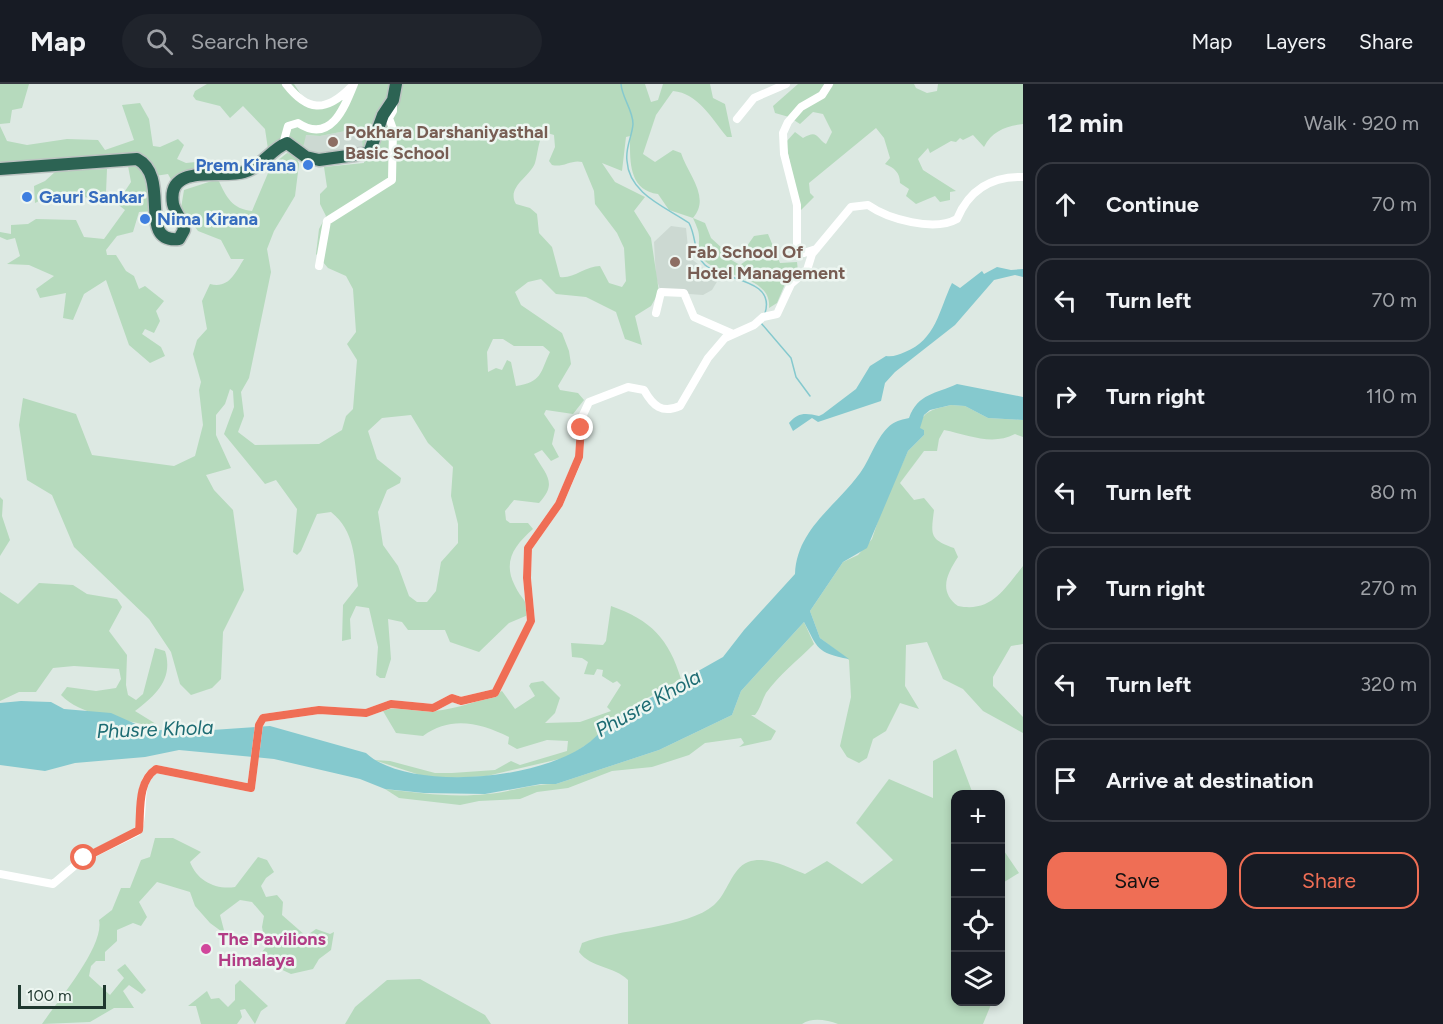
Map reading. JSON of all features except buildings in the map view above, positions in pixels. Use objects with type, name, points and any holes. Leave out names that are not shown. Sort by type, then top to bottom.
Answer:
[{"type":"highway","points":[[0,169],[138,159],[146,164],[155,183],[156,226],[160,234],[174,240],[179,239],[184,230],[173,204],[175,188],[184,178],[198,174],[246,172],[260,164],[284,144],[290,144],[306,157],[319,160],[365,155],[373,149],[383,115],[393,100],[396,84]]},
{"type":"street","points":[[285,84],[299,100],[313,106],[332,103],[354,84]]},
{"type":"street","points":[[284,144],[288,126],[292,123],[298,123],[307,130],[313,130],[336,120],[342,114],[354,84]]},
{"type":"street","points":[[736,119],[754,98],[786,84]]},
{"type":"street","points":[[829,84],[822,95],[801,106],[788,122],[783,133],[784,154],[797,205],[797,249],[804,253],[813,252],[851,207],[868,205],[878,212],[922,224],[946,223],[957,219],[963,204],[972,193],[999,180],[1023,177]]},
{"type":"street","points":[[319,266],[327,221],[392,180],[393,129],[389,118],[393,111],[393,100]]},
{"type":"street","points":[[0,874],[53,884],[84,858],[137,832],[141,796],[153,770],[160,769],[251,788],[259,725],[263,718],[301,711],[366,713],[391,704],[433,708],[452,698],[461,701],[495,693],[531,621],[527,578],[528,548],[559,504],[575,467],[579,457],[582,417],[589,402],[628,387],[644,390],[656,407],[662,410],[680,406],[687,399],[708,358],[725,338],[754,325],[766,316],[777,314],[791,284],[807,270],[818,247]]},
{"type":"street","points":[[656,314],[661,292],[684,293],[694,317],[733,334]]},
{"type":"shaded area","name":"Pokhara Darshaniyasthal Basic School","points":[[361,128],[363,148],[317,153],[303,148],[305,135],[320,136]]},
{"type":"shaded area","name":"Fab School Of Hotel Management","points":[[671,226],[686,228],[689,257],[718,280],[712,290],[703,295],[661,292],[656,278],[654,242]]},
{"type":"green space","points":[[0,84],[29,84],[22,108],[12,110],[10,123],[0,124]]},
{"type":"green space","points":[[207,84],[294,84],[310,108],[333,104],[357,84],[645,84],[651,102],[658,100],[663,84],[710,84],[713,98],[725,104],[732,137],[727,137],[710,115],[690,96],[673,91],[656,115],[643,154],[655,162],[673,150],[681,153],[699,194],[698,210],[693,218],[669,210],[658,194],[641,187],[631,164],[630,136],[626,137],[622,171],[602,163],[615,182],[645,197],[634,211],[651,238],[659,292],[651,306],[635,316],[642,345],[625,339],[616,312],[586,297],[556,294],[541,279],[528,282],[515,292],[521,305],[562,333],[571,364],[558,386],[560,390],[578,393],[584,400],[573,414],[546,410],[544,414],[555,430],[552,444],[559,457],[551,461],[542,450],[534,454],[546,473],[548,490],[539,503],[514,500],[505,511],[506,520],[510,523],[528,523],[533,529],[516,547],[510,561],[511,577],[517,591],[525,601],[528,615],[509,623],[479,652],[450,642],[445,630],[408,630],[402,622],[388,619],[391,659],[385,678],[380,678],[376,675],[378,647],[369,608],[356,606],[350,619],[351,639],[342,641],[343,605],[358,586],[349,536],[339,519],[331,512],[317,514],[301,551],[297,555],[293,552],[297,509],[276,480],[265,484],[224,434],[234,407],[233,391],[230,389],[225,404],[216,415],[216,435],[231,468],[206,475],[214,490],[233,510],[244,590],[223,632],[221,679],[212,688],[191,695],[180,684],[171,652],[149,619],[74,547],[52,495],[27,480],[19,425],[23,398],[76,414],[92,455],[174,466],[195,456],[203,425],[199,390],[201,382],[193,354],[197,340],[207,329],[202,301],[210,284],[217,285],[227,282],[244,259],[231,259],[221,240],[198,231],[181,208],[184,190],[218,179],[235,205],[252,211],[271,166],[287,153],[296,155],[299,164],[295,196],[274,231],[267,249],[271,272],[249,378],[241,392],[244,416],[238,432],[255,445],[319,444],[342,430],[346,416],[353,409],[357,360],[347,344],[356,332],[353,289],[346,276],[328,268],[316,254],[319,229],[326,216],[320,204],[320,194],[327,187],[324,167],[364,163],[361,128],[320,136],[306,135],[303,148],[268,149],[265,129],[243,106],[230,118],[220,106],[196,100],[193,96],[195,91]],"holes":[[[544,132],[554,135],[555,147],[549,161],[552,165],[582,162],[594,191],[595,204],[617,233],[624,248],[626,281],[622,287],[609,283],[600,266],[560,277],[552,247],[539,233],[537,214],[530,208],[516,204],[514,192],[535,163]],[[493,339],[503,339],[514,346],[543,346],[550,352],[536,379],[516,386],[511,362],[507,360],[502,370],[496,368],[488,372],[487,352]],[[411,415],[428,443],[453,467],[451,496],[458,524],[458,543],[441,562],[436,591],[427,602],[417,602],[409,596],[398,566],[383,545],[378,512],[387,490],[400,483],[401,478],[377,459],[368,431],[382,418]]]},
{"type":"green space","points":[[798,84],[914,84],[916,88],[927,93],[937,91],[938,84],[1023,84],[1023,124],[1000,130],[984,147],[973,135],[963,140],[960,138],[956,142],[951,141],[930,153],[928,148],[918,159],[923,170],[956,191],[950,192],[950,200],[940,202],[935,196],[916,204],[906,196],[909,189],[900,183],[896,171],[885,164],[890,158],[884,138],[876,128],[809,183],[810,193],[814,197],[799,212],[786,142],[795,132],[803,138],[814,134],[826,144],[832,132],[823,114],[813,112],[800,124],[789,117],[775,113],[773,106]]},
{"type":"green space","points":[[140,103],[149,119],[153,146],[160,147],[178,139],[184,145],[177,159],[186,163],[196,162],[199,171],[173,183],[168,174],[155,176],[151,164],[0,163],[0,126],[7,141],[27,145],[67,139],[98,140],[105,150],[134,140],[122,105]]},
{"type":"green space","points":[[137,165],[154,191],[153,211],[139,212],[133,232],[117,236],[106,250],[107,255],[116,255],[126,271],[134,276],[139,289],[145,286],[164,301],[156,311],[160,321],[154,333],[145,329],[142,334],[161,347],[165,356],[150,363],[129,345],[106,280],[84,294],[73,320],[63,318],[66,293],[40,298],[36,289],[54,276],[29,265],[7,264],[20,256],[15,238],[7,240],[0,237],[0,232],[11,234],[11,225],[28,224],[36,219],[76,220],[84,237],[104,239],[125,210],[107,200],[86,197],[43,199],[35,203],[34,186],[45,181],[56,171],[107,169],[106,193],[123,194],[131,182],[128,166]]},
{"type":"green space","points":[[693,218],[705,223],[711,238],[723,249],[721,254],[740,265],[747,260],[747,246],[754,236],[768,234],[780,263],[797,262],[798,271],[785,284],[777,303],[769,308],[768,297],[762,289],[702,258],[698,231]]},
{"type":"green space","points":[[951,405],[965,406],[988,418],[1023,420],[1023,437],[1015,434],[989,439],[944,430],[939,439],[937,451],[924,451],[900,483],[914,500],[924,498],[934,510],[933,535],[940,542],[954,548],[958,557],[948,576],[946,588],[958,606],[980,606],[989,602],[1003,590],[1023,566],[1023,644],[1011,646],[993,677],[993,686],[1023,717],[1023,733],[983,711],[963,689],[943,679],[927,642],[906,645],[905,686],[919,709],[900,703],[886,731],[873,739],[867,758],[859,763],[847,757],[840,746],[851,697],[849,660],[820,638],[810,611],[843,562],[858,555],[872,539],[883,506],[908,451],[924,435],[924,430],[920,429],[923,418],[930,411]]},
{"type":"green space","points":[[0,497],[3,500],[2,516],[10,540],[0,556]]},
{"type":"green space","points":[[39,583],[73,585],[87,594],[117,599],[122,607],[109,631],[127,655],[128,695],[136,700],[143,694],[155,648],[165,651],[167,670],[161,686],[135,711],[156,724],[146,725],[90,712],[79,708],[61,695],[67,687],[96,691],[116,688],[121,679],[119,669],[74,666],[53,668],[36,692],[19,692],[0,701],[0,592],[18,604]]},
{"type":"green space","points":[[611,606],[637,618],[656,633],[671,653],[681,679],[633,706],[599,736],[568,757],[487,776],[452,778],[426,777],[374,760],[390,761],[435,773],[452,773],[495,770],[511,761],[520,765],[567,751],[568,741],[547,740],[517,749],[508,744],[509,737],[487,728],[465,723],[444,726],[423,736],[396,733],[383,711],[395,708],[443,710],[469,704],[502,691],[515,709],[535,696],[529,686],[531,683],[543,681],[560,698],[555,713],[545,723],[580,722],[611,711],[607,707],[621,685],[617,681],[613,683],[602,676],[603,670],[597,669],[594,675],[584,674],[588,662],[582,658],[572,657],[571,643],[603,645],[606,641]]},
{"type":"green space","points":[[804,622],[814,644],[777,680],[766,693],[755,715],[751,715],[776,731],[771,740],[739,747],[744,743],[741,738],[705,743],[689,755],[652,767],[612,771],[568,788],[537,792],[520,799],[479,801],[460,805],[399,798],[385,789],[449,795],[496,793],[556,784],[659,750],[732,715],[741,691]]},
{"type":"green space","points":[[956,749],[971,790],[951,790],[951,1006],[990,1006],[983,1024],[838,1024],[815,1020],[802,1024],[628,1024],[628,980],[584,957],[579,952],[582,943],[687,919],[702,913],[719,900],[742,865],[755,860],[770,861],[805,874],[827,861],[862,884],[893,860],[856,823],[889,779],[933,798],[933,761]]},
{"type":"green space","points":[[155,838],[173,838],[201,852],[190,862],[193,869],[208,883],[221,887],[235,887],[258,857],[267,860],[274,872],[261,886],[266,897],[277,895],[283,902],[282,915],[306,936],[316,929],[330,934],[334,932],[331,950],[319,959],[313,969],[291,974],[257,958],[266,947],[262,927],[264,916],[252,902],[240,900],[220,915],[225,934],[210,923],[195,906],[190,892],[157,882],[139,902],[147,917],[141,926],[133,923],[117,930],[117,941],[105,952],[105,961],[96,961],[91,966],[89,976],[110,995],[124,978],[117,970],[125,964],[146,990],[142,994],[129,985],[123,991],[134,1008],[114,1008],[90,1022],[42,1024],[88,959],[99,931],[99,920],[112,910],[121,888],[130,888],[141,860],[150,857]]},
{"type":"green space","points":[[1005,852],[1019,873],[1005,882]]},
{"type":"green space","points":[[420,979],[485,1015],[491,1024],[345,1024],[355,1007],[387,980]]},
{"type":"green space","points":[[240,980],[268,1006],[261,1011],[255,1024],[245,1009],[240,1010],[242,1017],[237,1024],[201,1024],[196,1006],[188,1006],[207,991],[211,999],[219,998],[228,1007],[235,1000],[235,985]]},
{"type":"water","points":[[997,267],[1011,270],[1023,269],[1023,277],[1015,275],[994,280],[955,325],[895,372],[885,383],[881,401],[818,422],[812,418],[793,431],[789,423],[796,417],[802,414],[819,416],[823,414],[856,389],[870,366],[886,356],[895,356],[905,352],[924,340],[935,323],[952,283],[960,288],[982,271],[984,274]]},
{"type":"water","name":"Phusre Khola","points":[[957,384],[1023,397],[1023,420],[988,418],[965,406],[951,405],[930,410],[924,415],[920,428],[924,430],[924,435],[908,451],[867,548],[843,562],[810,611],[820,638],[849,659],[824,652],[819,648],[804,622],[741,691],[732,715],[659,750],[556,784],[541,784],[485,794],[424,793],[385,789],[360,779],[274,759],[179,750],[145,757],[75,763],[45,771],[0,765],[0,703],[21,701],[51,702],[64,709],[111,713],[147,729],[183,732],[270,726],[366,753],[388,766],[419,774],[454,777],[492,775],[530,768],[563,757],[589,742],[606,723],[723,657],[744,630],[795,574],[803,542],[822,516],[855,480],[887,428],[900,420],[909,418],[917,404],[923,399]]},
{"type":"waterway","points":[[621,84],[633,119],[627,156],[629,172],[634,182],[650,198],[689,223],[697,251],[705,265],[746,282],[763,293],[766,302],[765,313]]},
{"type":"waterway","points":[[761,323],[791,358],[796,377],[810,396]]},
{"type":"place","name":"Pokhara Darshaniyasthal Basic School","points":[[333,142]]},
{"type":"place","name":"Prem Kirana","points":[[308,165]]},
{"type":"place","name":"Gauri Sankar","points":[[27,197]]},
{"type":"place","name":"Nima Kirana","points":[[145,219]]},
{"type":"place","name":"Fab School Of Hotel Management","points":[[675,262]]},
{"type":"place","name":"The Pavilions Himalaya","points":[[206,949]]},
{"type":"route","points":[[84,858],[139,830],[141,796],[153,770],[160,769],[251,788],[260,719],[301,711],[366,713],[391,704],[433,708],[452,698],[461,701],[495,693],[531,621],[526,562],[528,548],[559,504],[579,457],[581,428]]}]
